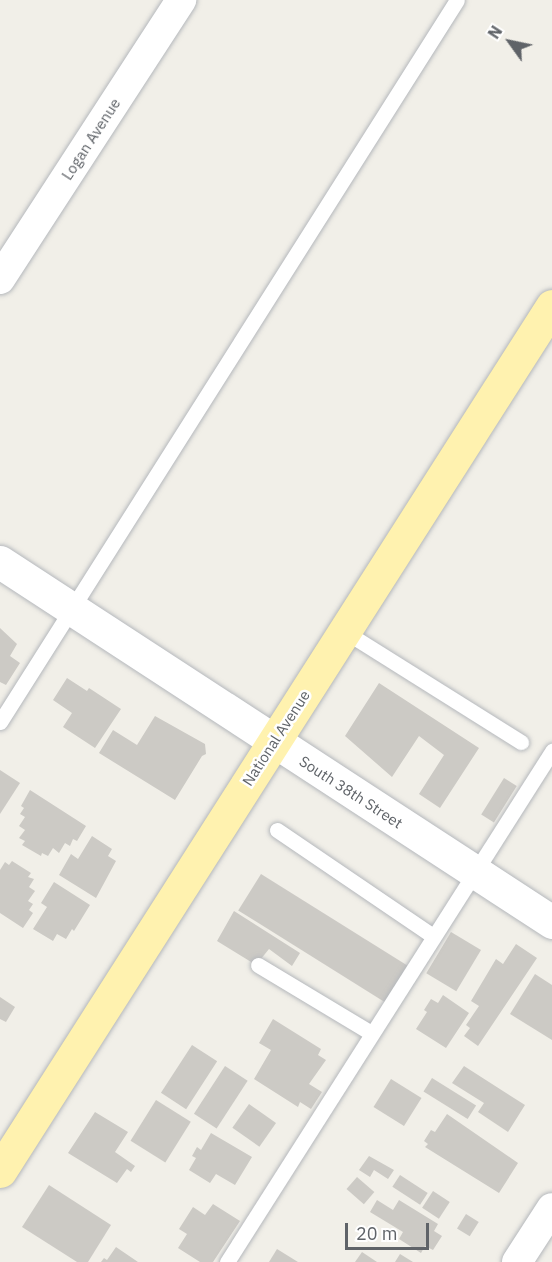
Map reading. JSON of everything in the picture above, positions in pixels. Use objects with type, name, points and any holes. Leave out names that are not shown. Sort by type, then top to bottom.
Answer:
[{"type":"main road","name":"National Avenue","points":[[0,1171],[552,306]]},
{"type":"street","name":"Logan Avenue","points":[[0,279],[181,0]]},
{"type":"street","name":"South 38th Street","points":[[0,562],[473,873],[552,922]]},
{"type":"street","points":[[517,1262],[552,1208]]},
{"type":"lane","points":[[0,722],[457,0]]},
{"type":"lane","points":[[344,631],[521,742]]},
{"type":"lane","points":[[227,1262],[552,751]]},
{"type":"lane","points":[[277,830],[433,936]]},
{"type":"lane","points":[[258,965],[372,1033]]},
{"type":"building","points":[[0,628],[17,644],[10,656],[20,663],[6,685],[0,682]]},
{"type":"building","points":[[67,678],[87,691],[89,688],[121,709],[95,748],[63,727],[72,713],[53,700]]},
{"type":"building","points":[[379,683],[479,748],[440,808],[419,794],[444,755],[419,736],[392,777],[345,736]]},
{"type":"building","points":[[155,716],[205,744],[206,754],[202,756],[175,800],[99,753],[113,730],[137,745]]},
{"type":"building","points":[[0,770],[20,783],[0,814]]},
{"type":"building","points":[[504,778],[517,786],[494,822],[481,814]]},
{"type":"building","points":[[30,790],[86,826],[77,841],[73,839],[70,846],[65,843],[59,853],[53,848],[48,856],[42,853],[41,856],[22,845],[25,841],[19,838],[25,830],[19,826],[25,817],[20,814],[24,808],[21,806]]},
{"type":"building","points":[[92,836],[112,849],[108,856],[116,861],[96,898],[59,875],[71,854],[78,859]]},
{"type":"building","points":[[12,861],[31,873],[28,877],[34,879],[29,887],[35,891],[28,901],[33,904],[29,910],[33,913],[23,928],[0,913],[0,870],[5,862],[9,865]]},
{"type":"building","points":[[261,874],[409,966],[386,1003],[238,910]]},
{"type":"building","points":[[54,882],[90,905],[74,931],[72,929],[66,939],[57,934],[53,941],[33,929],[47,907],[41,903]]},
{"type":"building","points":[[234,911],[300,953],[292,966],[269,949],[256,965],[217,941]]},
{"type":"building","points":[[451,932],[481,950],[456,991],[426,973]]},
{"type":"building","points":[[516,944],[537,958],[478,1046],[464,1036],[470,1028],[466,1025],[479,1006],[471,1001],[496,959],[503,964]]},
{"type":"building","points":[[535,974],[552,985],[552,1040],[510,1014]]},
{"type":"building","points":[[443,995],[469,1013],[446,1048],[416,1029],[427,1012],[424,1010],[431,999],[438,1003]]},
{"type":"building","points":[[0,997],[15,1007],[6,1022],[0,1019]]},
{"type":"building","points":[[273,1019],[321,1049],[318,1055],[326,1060],[309,1084],[322,1092],[311,1109],[300,1102],[298,1107],[254,1079],[271,1050],[259,1043]]},
{"type":"building","points":[[192,1045],[217,1061],[186,1109],[161,1093]]},
{"type":"building","points":[[225,1066],[248,1081],[217,1129],[194,1114]]},
{"type":"building","points":[[464,1066],[525,1105],[508,1132],[478,1112],[484,1103],[452,1083]]},
{"type":"building","points":[[432,1078],[476,1106],[468,1119],[424,1092]]},
{"type":"building","points":[[391,1079],[422,1098],[404,1126],[374,1107]]},
{"type":"building","points":[[156,1100],[191,1122],[165,1162],[131,1141]]},
{"type":"building","points":[[249,1104],[276,1123],[259,1147],[232,1128]]},
{"type":"building","points":[[95,1112],[128,1132],[115,1152],[135,1166],[131,1172],[127,1169],[117,1183],[68,1153]]},
{"type":"building","points":[[447,1114],[518,1163],[499,1193],[425,1147],[428,1144],[424,1141],[431,1130],[435,1132]]},
{"type":"building","points":[[211,1133],[252,1157],[235,1185],[216,1174],[210,1183],[189,1170],[196,1158],[192,1156],[197,1147],[201,1150]]},
{"type":"building","points":[[369,1156],[394,1170],[388,1179],[374,1170],[370,1177],[359,1170]]},
{"type":"building","points":[[400,1175],[428,1193],[420,1205],[392,1187]]},
{"type":"building","points":[[357,1177],[374,1192],[364,1204],[347,1189]]},
{"type":"building","points":[[49,1185],[111,1225],[88,1262],[77,1262],[22,1227]]},
{"type":"building","points":[[433,1191],[450,1202],[439,1219],[422,1208]]},
{"type":"building","points":[[377,1200],[393,1210],[399,1200],[438,1224],[434,1231],[442,1236],[433,1250],[425,1246],[421,1253],[399,1239],[403,1232],[370,1212]]},
{"type":"building","points":[[213,1204],[240,1221],[213,1262],[200,1262],[178,1248],[187,1234],[179,1229],[193,1207],[205,1215]]},
{"type":"building","points":[[466,1214],[479,1222],[470,1236],[457,1228]]},
{"type":"building","points":[[116,1247],[138,1262],[101,1262],[104,1258],[107,1260]]},
{"type":"building","points":[[277,1249],[298,1262],[269,1262]]},
{"type":"building","points":[[362,1252],[377,1262],[355,1262]]},
{"type":"building","points":[[400,1254],[413,1262],[395,1262]]}]
